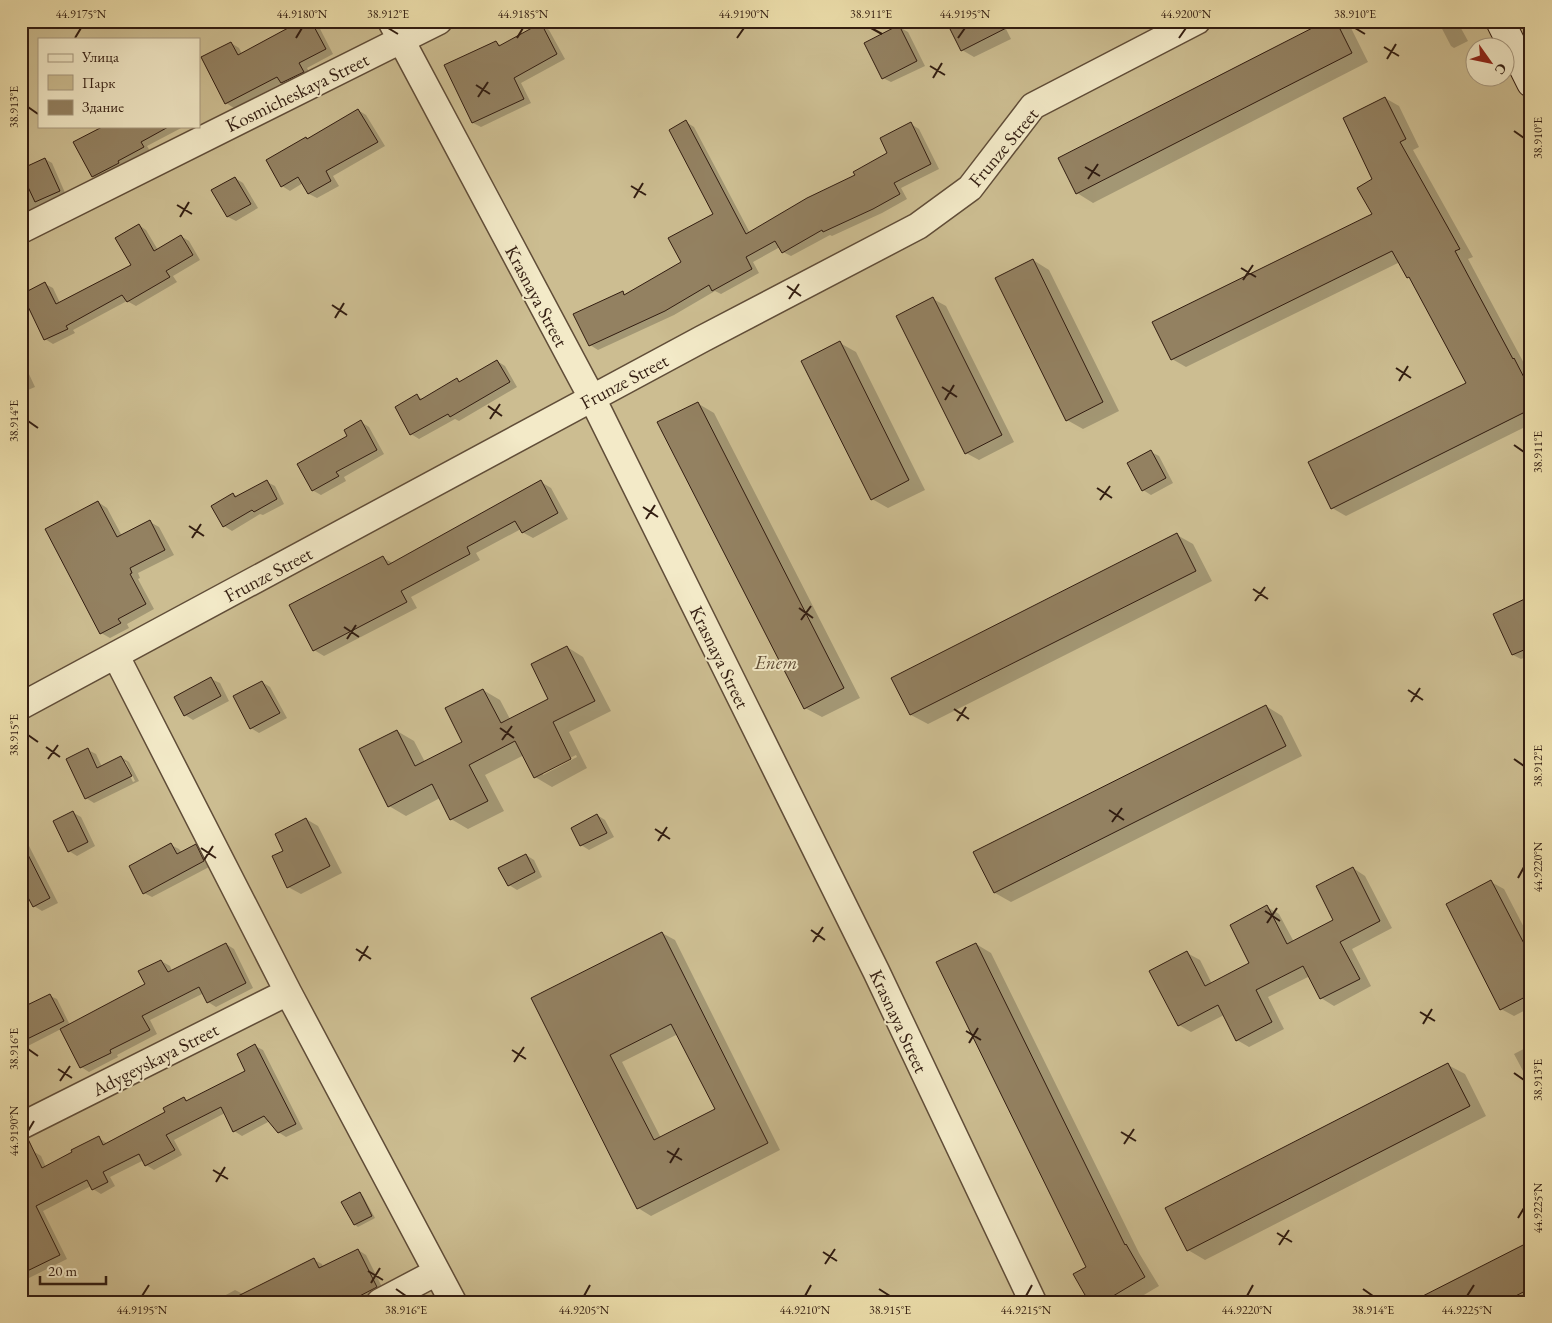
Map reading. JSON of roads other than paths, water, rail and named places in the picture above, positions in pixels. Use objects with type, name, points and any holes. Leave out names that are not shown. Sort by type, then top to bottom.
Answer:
[{"type":"street","name":"Kosmicheskaya Street","points":[[21,230],[396,31],[439,21]]},
{"type":"street","name":"Frunze Street","points":[[21,706],[694,343],[918,226],[970,188],[1033,106],[1197,21]]},
{"type":"street","points":[[1500,21],[1531,83]]},
{"type":"street","name":"Krasnaya Street","points":[[396,31],[592,398],[876,971],[1033,1302]]},
{"type":"street","points":[[116,656],[288,992],[453,1302]]},
{"type":"street","name":"Adygeyskaya Street","points":[[21,1126],[288,992]]},
{"type":"street","points":[[380,1302],[437,1272]]},
{"type":"park label","name":"Enem","points":[[776,662]]}]
